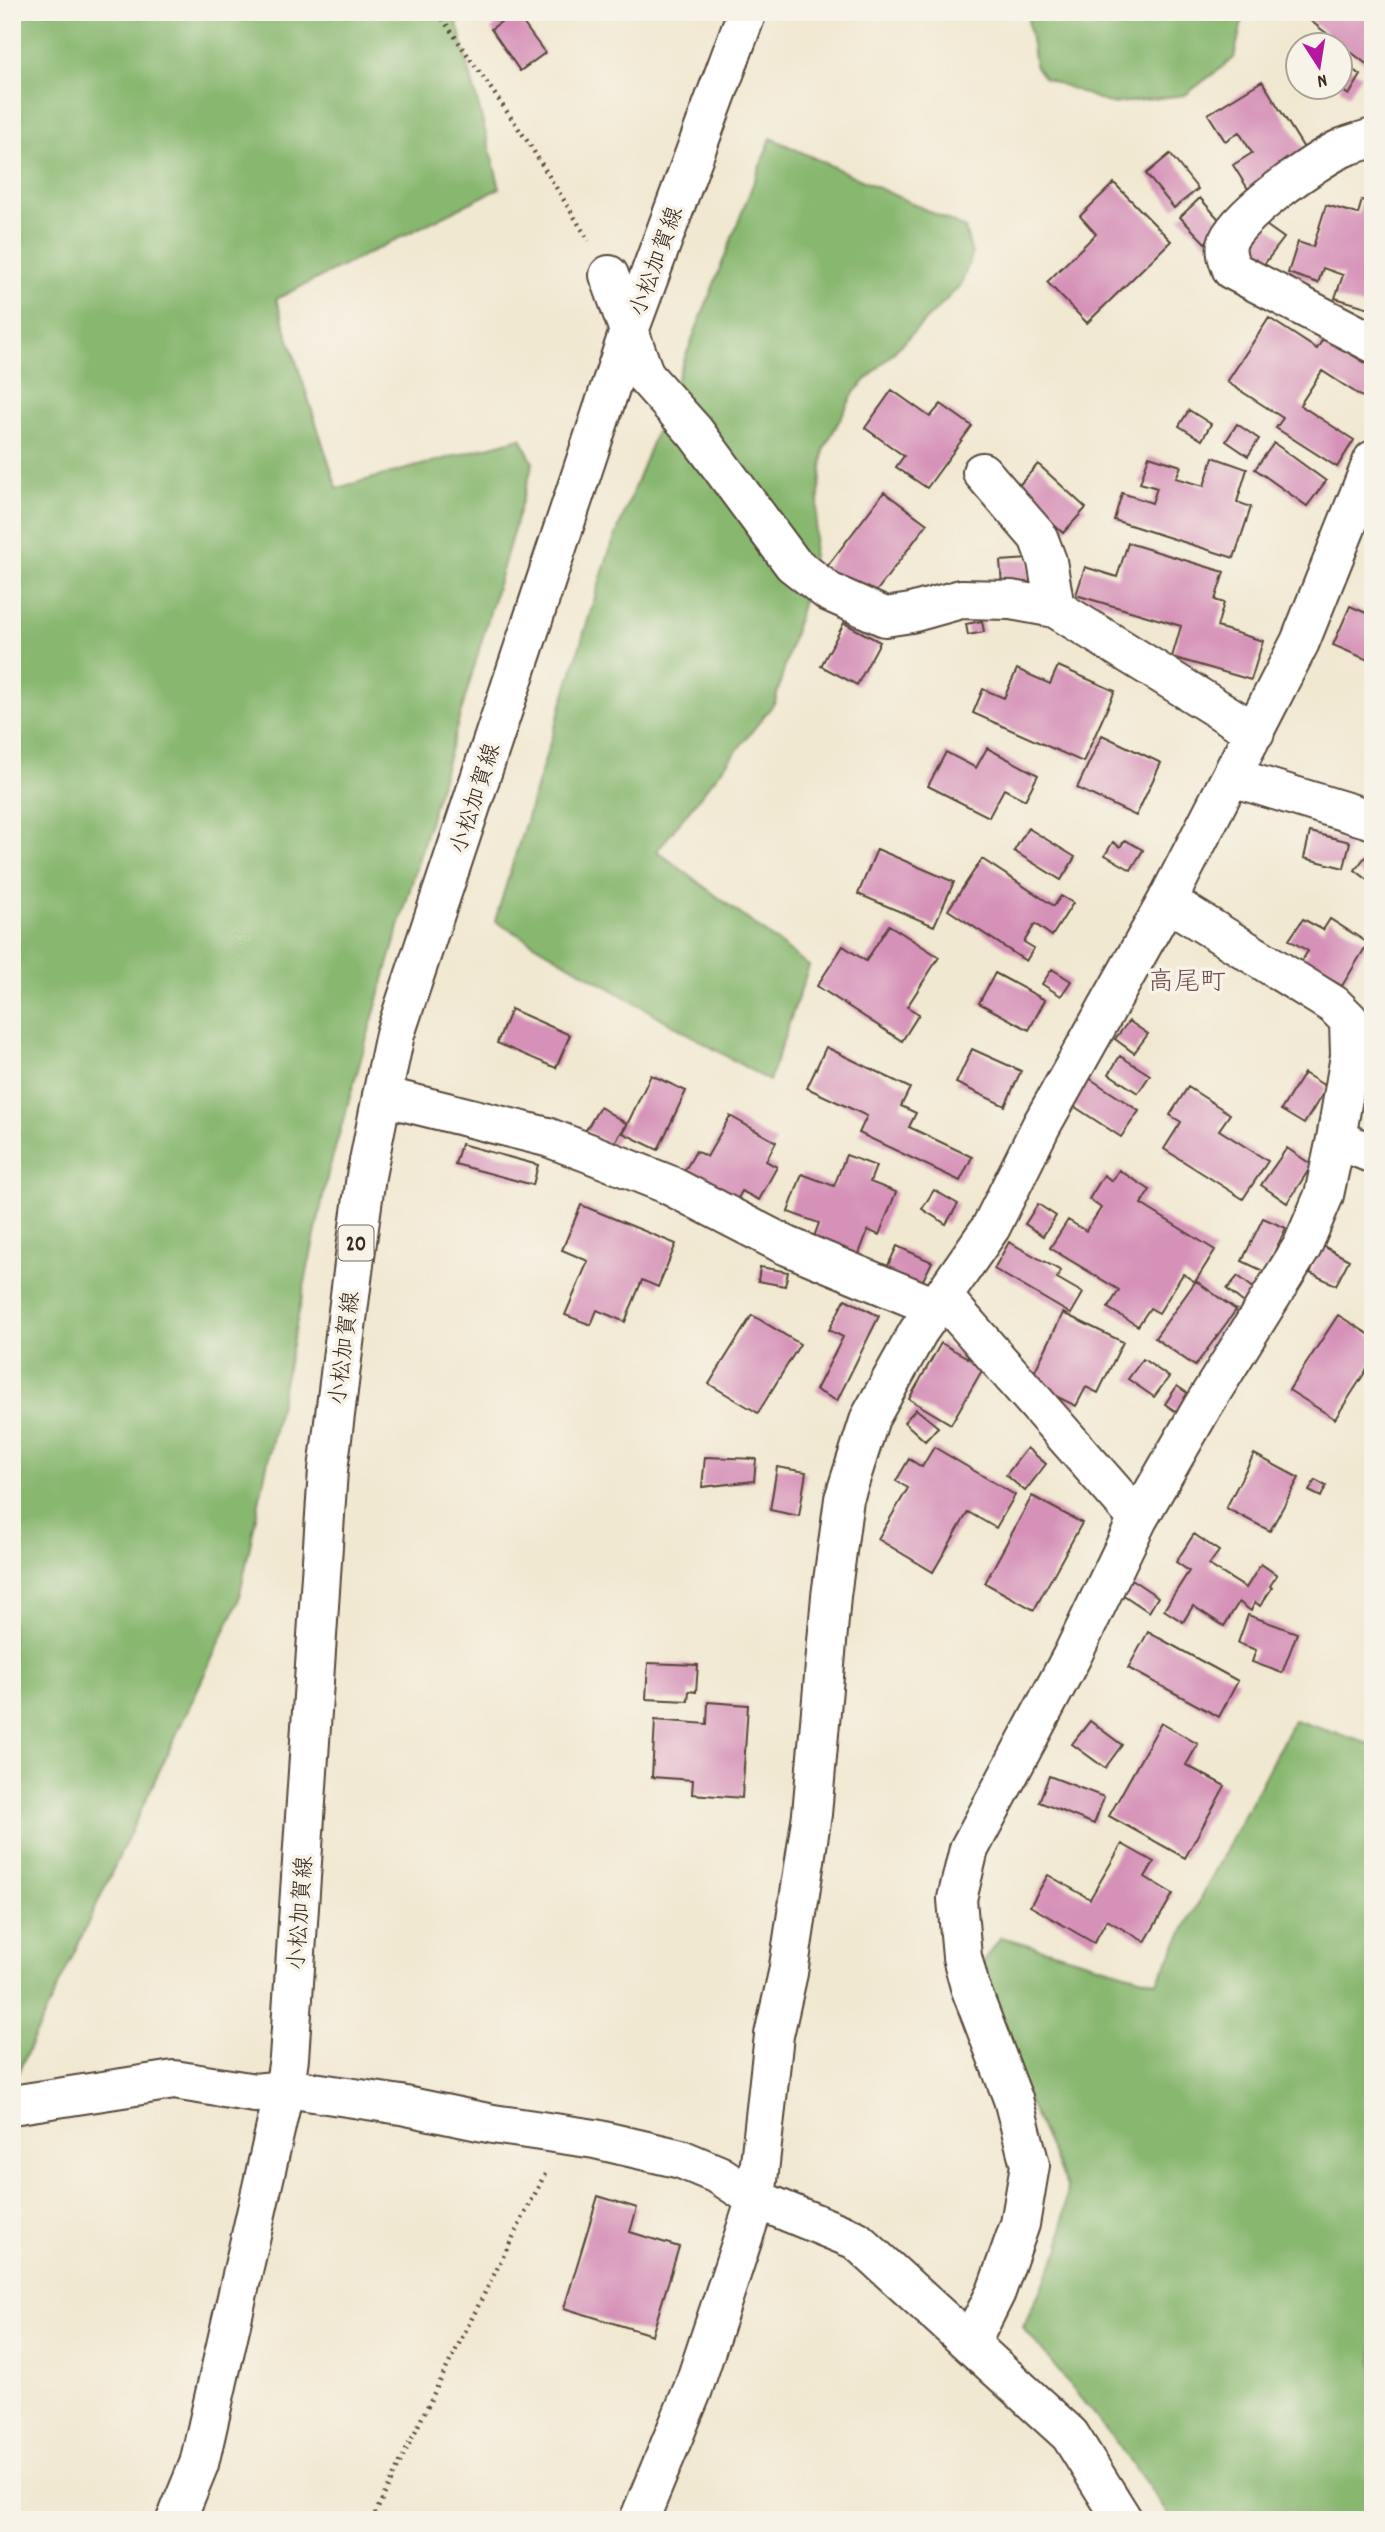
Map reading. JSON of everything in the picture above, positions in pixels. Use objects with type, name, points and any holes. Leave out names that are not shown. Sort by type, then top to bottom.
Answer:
[{"type":"street","name":"小松加賀線","points":[[176,2520],[199,2464],[284,2091],[290,2045],[328,1470],[366,1176],[396,1034],[629,331],[747,12]]},
{"type":"street","points":[[1373,138],[1342,148],[1308,168],[1250,214],[1228,241],[1226,254],[1232,270],[1373,343]]},
{"type":"street","points":[[609,275],[645,376],[695,432],[793,564],[829,592],[885,617],[961,599],[1011,600],[1055,608],[1255,732]]},
{"type":"street","points":[[639,2520],[693,2389],[756,2199],[774,2035],[788,1973],[812,1814],[831,1596],[844,1499],[870,1418],[918,1332],[991,1227],[1041,1126],[1167,901],[1300,642],[1373,460]]},
{"type":"street","points":[[982,472],[1038,537],[1048,561],[1055,608]]},
{"type":"street","points":[[1232,777],[1373,820]]},
{"type":"street","points":[[970,2344],[996,2292],[1020,2224],[1030,2165],[1013,2099],[970,1987],[962,1957],[957,1899],[969,1849],[1060,1679],[1138,1519],[1203,1406],[1302,1247],[1324,1195],[1350,1056],[1349,1020],[1335,1006],[1167,901]]},
{"type":"street","points":[[382,1096],[547,1137],[667,1184],[785,1245],[939,1302],[1138,1519]]},
{"type":"street","points":[[1336,1139],[1373,1154]]},
{"type":"street","points":[[12,2105],[174,2080],[255,2093],[293,2089],[595,2139],[681,2159],[719,2175],[756,2199],[856,2241],[1070,2435],[1123,2520]]},
{"type":"path","points":[[441,12],[442,18],[528,142],[609,275]]},
{"type":"path","points":[[372,2520],[433,2393],[565,2134]]},
{"type":"green space","points":[[12,12],[454,12],[500,188],[276,299],[337,488],[521,438],[533,463],[328,1173],[238,1603],[12,2085]]},
{"type":"green space","points":[[1027,12],[1244,12],[1234,58],[1185,95],[1111,104],[1044,78],[1035,65]]},
{"type":"green space","points":[[771,138],[965,228],[972,255],[961,285],[855,391],[824,449],[811,571],[775,702],[657,851],[809,966],[769,1081],[495,921],[608,555]]},
{"type":"green space","points":[[1294,1720],[1373,1745],[1373,2520],[1173,2520],[1116,2442],[1023,2327],[1060,2248],[1067,2187],[981,1995],[982,1964],[1001,1937],[1157,1982]]},
{"type":"building","points":[[515,12],[545,53],[520,71],[491,29]]},
{"type":"building","points":[[1299,12],[1373,12],[1373,69],[1354,54],[1354,32],[1325,32]]},
{"type":"building","points":[[1354,71],[1361,75],[1354,87]]},
{"type":"building","points":[[1262,81],[1307,153],[1248,189],[1233,165],[1252,153],[1239,132],[1225,141],[1208,114]]},
{"type":"building","points":[[1170,154],[1198,189],[1174,208],[1146,174]]},
{"type":"building","points":[[1114,183],[1171,241],[1087,323],[1047,282],[1096,234],[1080,216]]},
{"type":"building","points":[[1200,198],[1224,225],[1205,243],[1180,217]]},
{"type":"building","points":[[1362,200],[1373,204],[1373,309],[1335,298],[1343,275],[1323,268],[1318,283],[1288,273],[1298,242],[1313,247],[1326,205],[1358,214]]},
{"type":"building","points":[[1263,223],[1284,238],[1262,267],[1241,252]]},
{"type":"building","points":[[1269,318],[1317,349],[1324,337],[1373,368],[1373,386],[1364,398],[1322,371],[1300,405],[1354,440],[1337,467],[1276,428],[1283,418],[1227,382]]},
{"type":"building","points":[[892,390],[930,417],[941,404],[972,426],[927,488],[896,467],[904,456],[865,428]]},
{"type":"building","points":[[1189,410],[1211,424],[1202,440],[1179,426]]},
{"type":"building","points":[[1237,424],[1259,439],[1248,456],[1226,441]]},
{"type":"building","points":[[1274,443],[1326,481],[1307,506],[1255,469]]},
{"type":"building","points":[[1149,456],[1181,466],[1176,478],[1204,486],[1213,457],[1247,469],[1237,502],[1251,507],[1234,558],[1114,520],[1122,493],[1152,503],[1157,488],[1140,483]]},
{"type":"building","points":[[1038,464],[1086,508],[1063,533],[1015,490]]},
{"type":"building","points":[[884,492],[927,524],[869,601],[826,568]]},
{"type":"building","points":[[1128,543],[1224,572],[1215,600],[1224,603],[1217,627],[1263,641],[1251,680],[1172,657],[1181,626],[1076,595],[1085,567],[1117,577]]},
{"type":"building","points":[[1029,559],[1031,582],[1002,584],[1000,561]]},
{"type":"building","points":[[1350,606],[1373,616],[1373,662],[1333,645]]},
{"type":"building","points":[[982,621],[984,632],[968,635],[966,624]]},
{"type":"building","points":[[844,623],[880,642],[857,685],[821,666]]},
{"type":"building","points":[[1058,666],[1115,691],[1083,762],[973,713],[983,689],[1004,698],[1017,669],[1050,684]]},
{"type":"building","points":[[1102,735],[1161,763],[1136,816],[1077,788]]},
{"type":"building","points":[[987,748],[1038,775],[1025,800],[1004,789],[989,817],[928,786],[946,752],[976,768]]},
{"type":"building","points":[[1028,828],[1075,857],[1061,880],[1014,851]]},
{"type":"building","points":[[1310,832],[1350,842],[1344,868],[1304,858]]},
{"type":"building","points":[[1125,840],[1143,850],[1131,870],[1105,855],[1113,842],[1120,847]]},
{"type":"building","points":[[1373,847],[1373,884],[1355,870]]},
{"type":"building","points":[[877,849],[954,882],[934,926],[858,894]]},
{"type":"building","points":[[982,859],[1054,906],[1061,896],[1073,903],[1052,936],[1035,924],[1024,942],[1034,948],[1026,961],[948,910]]},
{"type":"building","points":[[1303,919],[1323,930],[1330,919],[1368,943],[1342,986],[1301,962],[1308,951],[1289,940]]},
{"type":"building","points":[[889,925],[939,957],[907,1007],[919,1014],[902,1041],[817,986],[843,946],[866,961]]},
{"type":"building","points":[[1052,969],[1071,981],[1061,996],[1042,984]]},
{"type":"building","points":[[995,973],[1045,1000],[1029,1030],[979,1003]]},
{"type":"building","points":[[511,1009],[570,1035],[556,1068],[497,1043]]},
{"type":"building","points":[[1129,1021],[1148,1034],[1134,1053],[1115,1039]]},
{"type":"building","points":[[826,1047],[910,1088],[901,1106],[916,1113],[909,1127],[972,1157],[960,1181],[859,1133],[867,1116],[807,1088]]},
{"type":"building","points":[[972,1049],[1021,1071],[1005,1106],[956,1083]]},
{"type":"building","points":[[1120,1056],[1150,1075],[1138,1093],[1109,1074]]},
{"type":"building","points":[[1304,1073],[1327,1087],[1304,1124],[1281,1110]]},
{"type":"building","points":[[651,1075],[686,1091],[658,1150],[623,1133]]},
{"type":"building","points":[[1089,1078],[1139,1111],[1121,1137],[1072,1105]]},
{"type":"building","points":[[1188,1087],[1230,1114],[1219,1130],[1268,1161],[1243,1199],[1164,1149],[1181,1122],[1170,1115]]},
{"type":"building","points":[[600,1107],[627,1124],[612,1146],[586,1130]]},
{"type":"building","points":[[730,1116],[776,1142],[766,1161],[777,1167],[759,1200],[742,1191],[736,1202],[684,1172],[696,1151],[707,1157]]},
{"type":"building","points":[[461,1144],[538,1165],[533,1185],[455,1164]]},
{"type":"building","points":[[1287,1148],[1312,1165],[1287,1203],[1261,1185]]},
{"type":"building","points":[[846,1155],[876,1166],[870,1182],[896,1192],[879,1235],[868,1230],[856,1262],[811,1245],[819,1223],[788,1212],[802,1174],[834,1186]]},
{"type":"building","points":[[1119,1170],[1150,1190],[1141,1204],[1215,1250],[1195,1282],[1183,1274],[1159,1313],[1150,1308],[1138,1326],[1108,1308],[1119,1290],[1050,1248],[1068,1220],[1086,1231],[1101,1208],[1089,1199],[1104,1175],[1112,1181]]},
{"type":"building","points":[[934,1190],[958,1204],[946,1224],[922,1209]]},
{"type":"building","points":[[1038,1204],[1056,1216],[1043,1236],[1025,1224]]},
{"type":"building","points":[[581,1205],[676,1244],[658,1287],[642,1280],[625,1322],[597,1310],[591,1325],[565,1315],[588,1261],[562,1250]]},
{"type":"building","points":[[1263,1218],[1286,1228],[1265,1272],[1242,1261]]},
{"type":"building","points":[[1009,1242],[1061,1271],[1057,1278],[1083,1293],[1071,1314],[994,1269]]},
{"type":"building","points":[[897,1246],[932,1262],[917,1292],[883,1276]]},
{"type":"building","points":[[1323,1246],[1349,1260],[1336,1285],[1310,1273]]},
{"type":"building","points":[[760,1267],[788,1272],[785,1286],[758,1281]]},
{"type":"building","points":[[1238,1276],[1256,1290],[1244,1303],[1227,1289]]},
{"type":"building","points":[[1196,1281],[1236,1310],[1195,1366],[1155,1338]]},
{"type":"building","points":[[845,1299],[879,1316],[837,1401],[816,1390],[843,1337],[829,1330]]},
{"type":"building","points":[[1063,1313],[1123,1342],[1098,1393],[1086,1387],[1076,1406],[1029,1383]]},
{"type":"building","points":[[752,1315],[800,1344],[758,1413],[709,1384]]},
{"type":"building","points":[[1338,1315],[1373,1337],[1373,1360],[1335,1419],[1289,1390]]},
{"type":"building","points":[[941,1343],[984,1367],[951,1424],[909,1399]]},
{"type":"building","points":[[1143,1359],[1169,1377],[1154,1397],[1128,1379]]},
{"type":"building","points":[[1177,1386],[1193,1397],[1181,1415],[1165,1404]]},
{"type":"building","points":[[916,1409],[938,1427],[925,1441],[904,1422]]},
{"type":"building","points":[[934,1447],[1015,1495],[996,1528],[968,1512],[933,1572],[878,1539],[908,1488],[896,1481],[909,1459],[922,1467]]},
{"type":"building","points":[[1027,1448],[1046,1464],[1025,1491],[1006,1475]]},
{"type":"building","points":[[1254,1454],[1299,1478],[1270,1531],[1226,1508]]},
{"type":"building","points":[[705,1457],[756,1459],[754,1481],[702,1487]]},
{"type":"building","points":[[777,1467],[806,1472],[799,1516],[770,1510]]},
{"type":"building","points":[[1315,1480],[1326,1486],[1321,1497],[1309,1491]]},
{"type":"building","points":[[1032,1496],[1082,1523],[1034,1610],[985,1583]]},
{"type":"building","points":[[1194,1534],[1219,1551],[1209,1565],[1246,1588],[1261,1564],[1277,1575],[1260,1606],[1255,1602],[1251,1611],[1239,1602],[1224,1626],[1193,1606],[1183,1622],[1164,1610],[1189,1571],[1176,1562]]},
{"type":"building","points":[[1131,1579],[1158,1597],[1149,1612],[1122,1594]]},
{"type":"building","points":[[1248,1615],[1297,1633],[1282,1673],[1252,1662],[1256,1650],[1238,1643]]},
{"type":"building","points":[[1148,1632],[1238,1681],[1219,1717],[1128,1668]]},
{"type":"building","points":[[648,1663],[698,1665],[696,1692],[689,1691],[688,1701],[646,1699]]},
{"type":"building","points":[[708,1702],[748,1705],[742,1798],[692,1794],[693,1780],[652,1777],[655,1720],[707,1724]]},
{"type":"building","points":[[1090,1721],[1122,1745],[1105,1768],[1072,1744]]},
{"type":"building","points":[[1161,1723],[1198,1744],[1186,1765],[1225,1786],[1185,1858],[1109,1816]]},
{"type":"building","points":[[1049,1776],[1104,1797],[1094,1824],[1039,1802]]},
{"type":"building","points":[[1122,1844],[1154,1862],[1145,1877],[1173,1894],[1145,1942],[1107,1920],[1094,1943],[1030,1906],[1048,1875],[1090,1899]]},
{"type":"building","points":[[598,2196],[637,2208],[630,2232],[679,2247],[652,2335],[564,2308]]},
{"type":"district","name":"高尾町","points":[[1187,980]]}]
